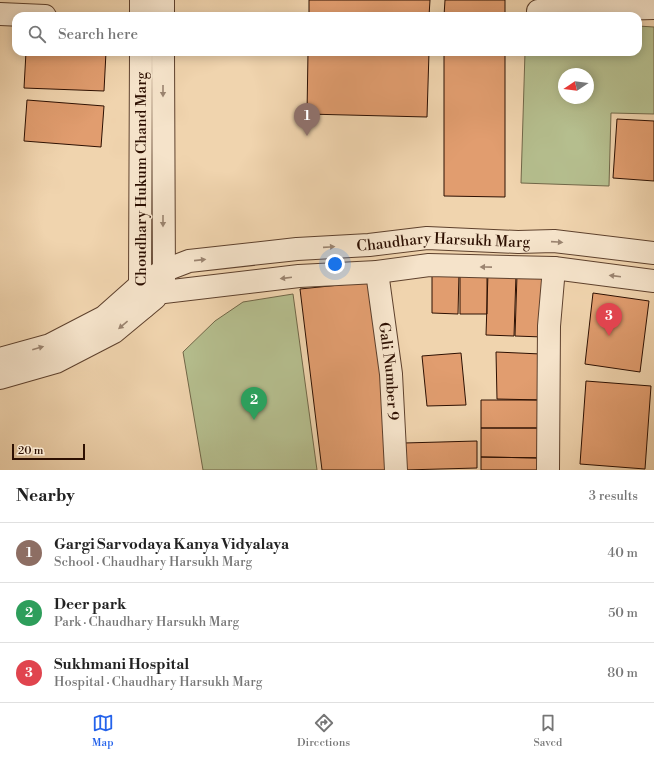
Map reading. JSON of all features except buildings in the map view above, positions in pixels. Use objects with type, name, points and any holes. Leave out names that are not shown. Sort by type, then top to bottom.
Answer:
[{"type":"street","points":[[141,0],[141,12]]},
{"type":"street","points":[[163,0],[163,12]]},
{"type":"street","points":[[538,11],[654,8]]},
{"type":"street","points":[[0,14],[12,15]]},
{"type":"street","name":"Choudhary Hukum Chand Marg","points":[[140,56],[140,285],[144,307]]},
{"type":"street","name":"Choudhary Hukum Chand Marg","points":[[163,56],[163,281]]},
{"type":"street","name":"Chaudhary Harsukh Marg","points":[[163,281],[189,262],[297,249],[428,238],[518,242],[554,241],[654,253]]},
{"type":"street","name":"Chaudhary Harsukh Marg","points":[[163,281],[377,272],[429,266],[554,268],[654,281]]},
{"type":"street","points":[[548,470],[549,326],[554,268]]},
{"type":"street","name":"Gali Number 9","points":[[377,272],[391,374],[396,470]]},
{"type":"street","points":[[0,359],[50,345],[104,317],[140,285],[163,281]]},
{"type":"street","points":[[0,378],[56,362],[114,332],[144,307],[163,281]]},
{"type":"green space","points":[[642,26],[654,27],[654,114],[611,113],[609,186],[521,183],[525,56],[642,56]]},
{"type":"green space","points":[[293,294],[317,470],[203,470],[183,352],[215,321],[243,302]]},
{"type":"place","name":"Gargi Sarvodaya Kanya Vidyalaya","points":[[307,136]]},
{"type":"place","name":"Sukhmani Hospital","points":[[609,336]]},
{"type":"place","name":"Deer park","points":[[254,420]]}]
